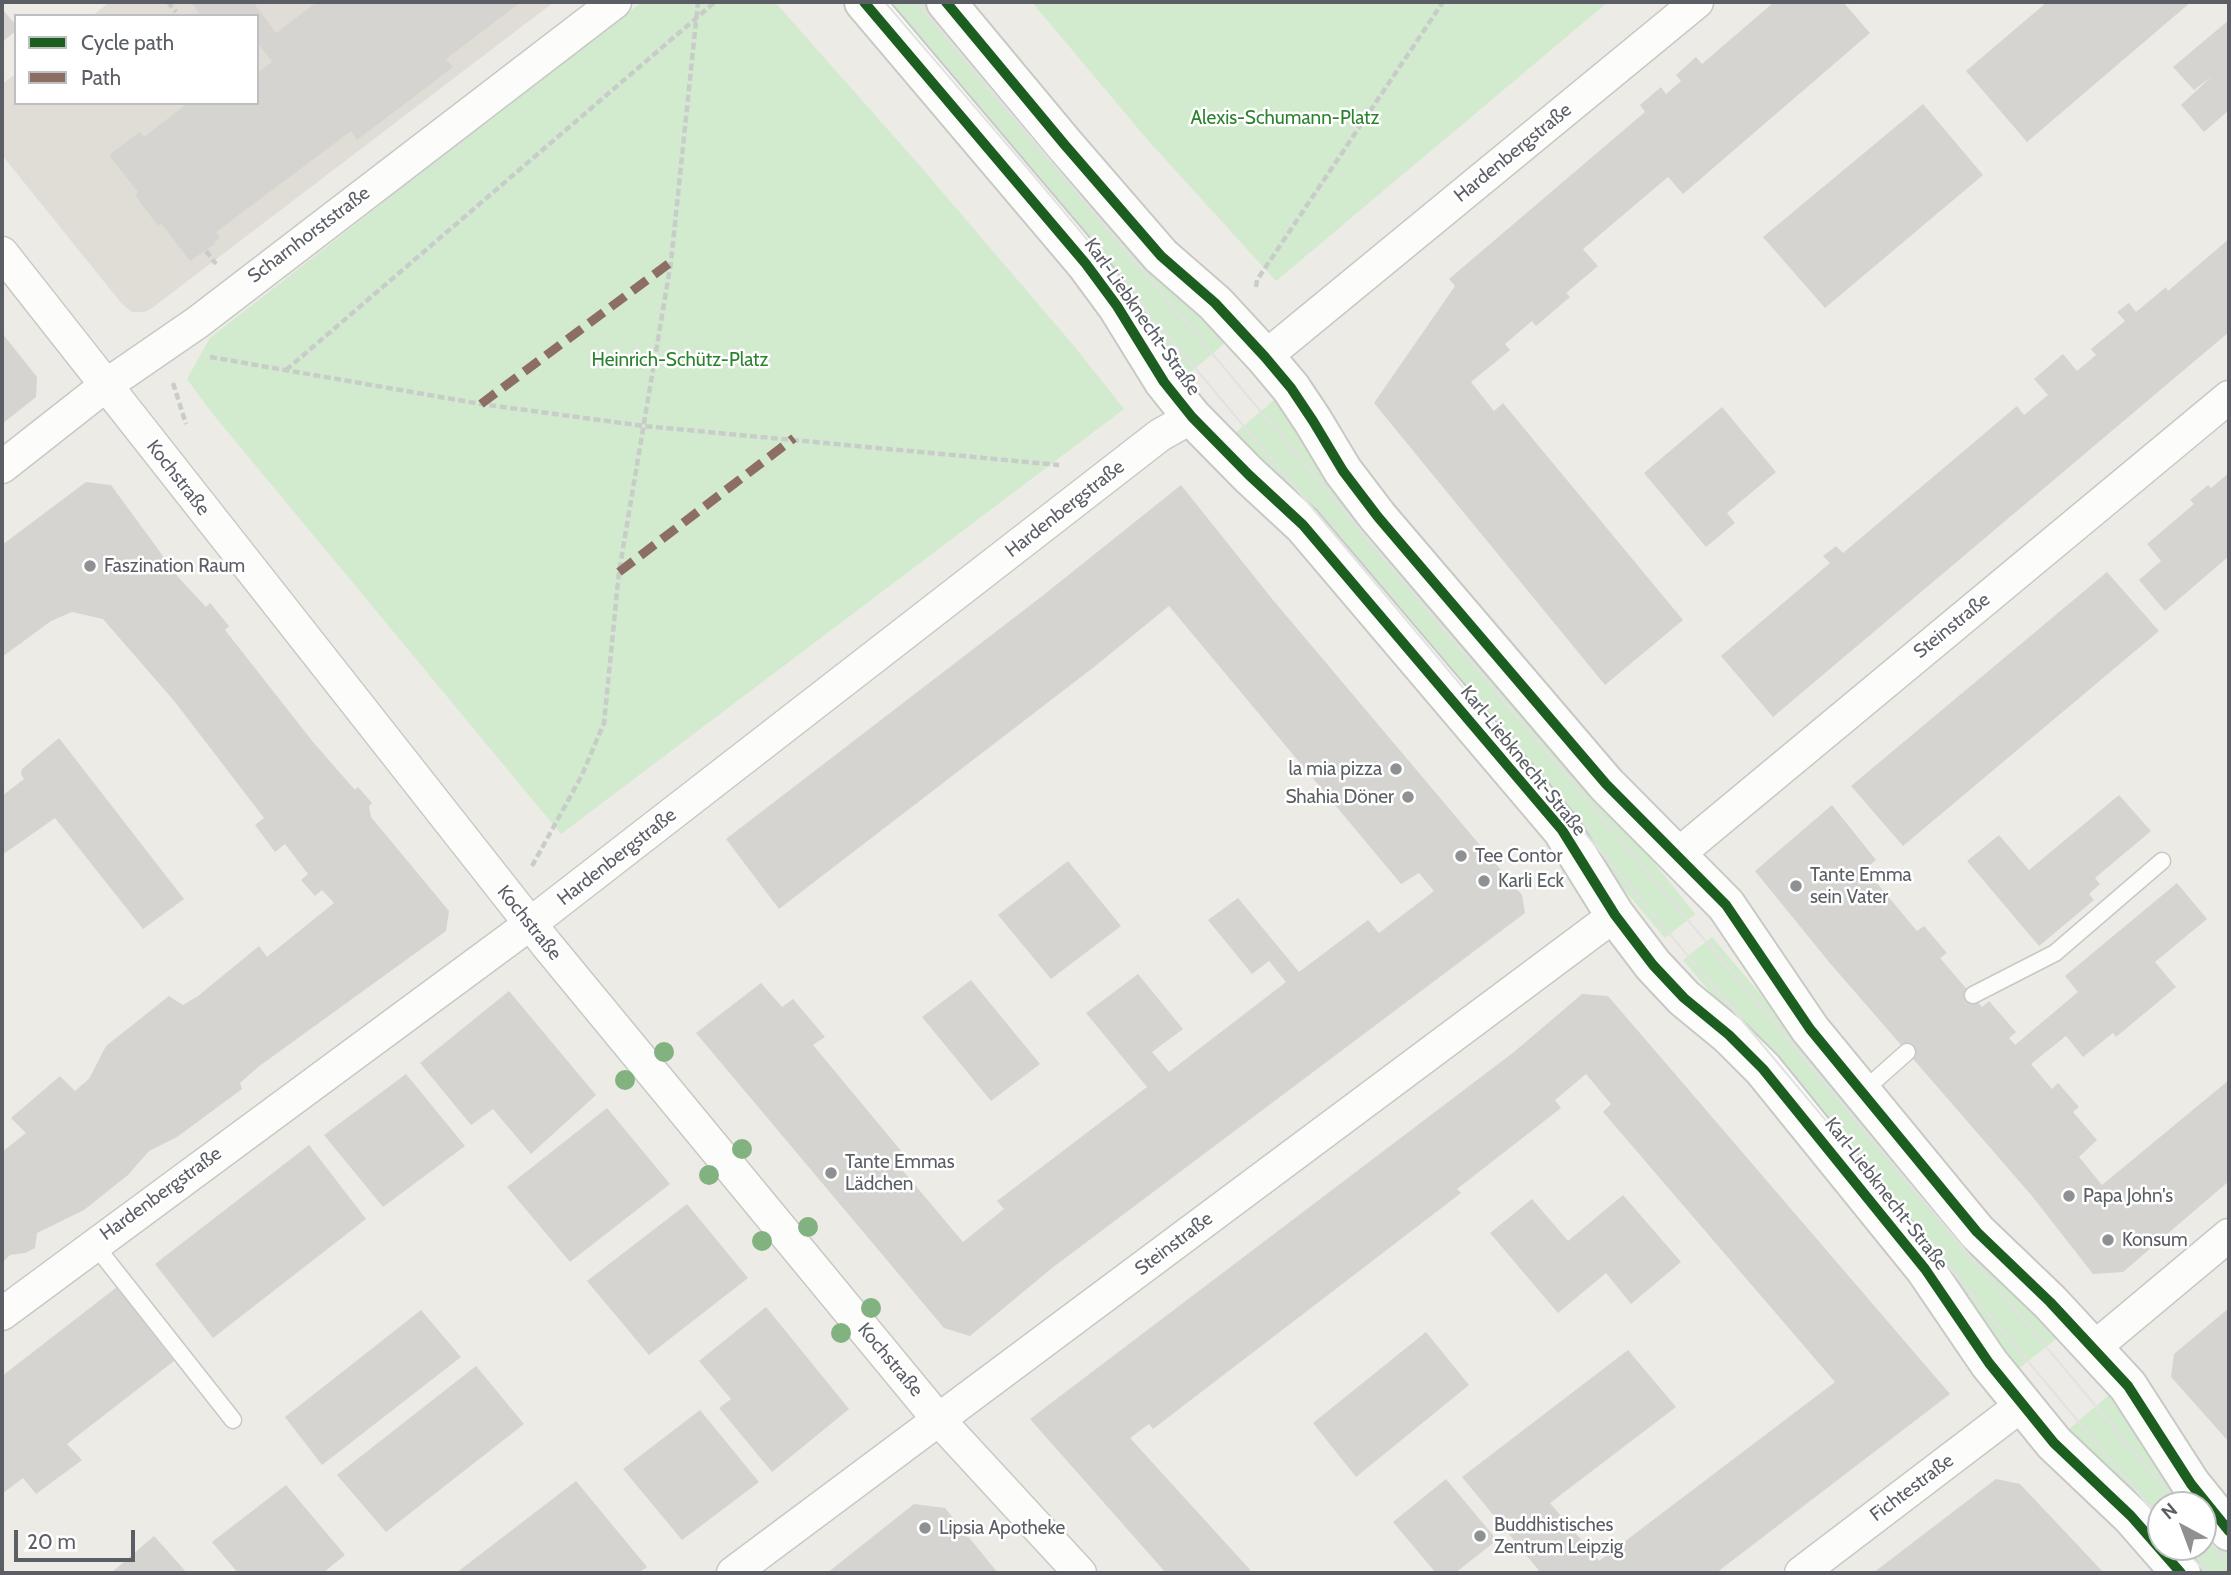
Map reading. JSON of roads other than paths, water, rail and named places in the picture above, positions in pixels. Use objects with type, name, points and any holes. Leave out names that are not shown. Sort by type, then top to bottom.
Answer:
[{"type":"main road","name":"Karl-Liebknecht-Straße","points":[[864,2],[1086,264],[1117,306],[1164,382],[1192,417],[1248,475],[1303,525],[1562,830],[1615,915],[1647,958],[1684,998],[1729,1035],[1763,1069],[1925,1269],[1989,1363],[2065,1455],[2124,1509],[2181,1573]]},
{"type":"main road","points":[[946,2],[1161,257],[1215,303],[1265,357],[1291,388],[1343,471],[1378,517],[1597,774],[1726,905],[1810,1029],[1976,1232],[2095,1348],[2128,1386],[2191,1485],[2229,1531]]},
{"type":"street","name":"Scharnhorststraße","points":[[2,467],[105,386],[161,348],[615,2]]},
{"type":"street","name":"Hardenbergstraße","points":[[1265,357],[1697,2]]},
{"type":"street","name":"Kochstraße","points":[[2,253],[530,924],[938,1419],[1080,1573]]},
{"type":"street","name":"Steinstraße","points":[[1676,856],[2229,397]]},
{"type":"street","name":"Hardenbergstraße","points":[[2,1314],[530,924],[1160,435],[1192,417]]},
{"type":"street","name":"Steinstraße","points":[[733,1573],[1615,915]]},
{"type":"street","points":[[2095,1348],[2229,1235]]},
{"type":"street","name":"Fichtestraße","points":[[1801,1573],[2023,1404]]},
{"type":"lane","points":[[1973,995],[2055,953],[2162,861]]},
{"type":"lane","points":[[1862,1092],[1907,1052]]},
{"type":"lane","points":[[94,1244],[233,1420]]},
{"type":"tram line","points":[[885,2],[1029,170],[2147,1503]]},
{"type":"tram line","points":[[917,2],[2167,1491]]},
{"type":"tram line","points":[[2217,1550],[2229,1564]]},
{"type":"tram line","points":[[2196,1561],[2206,1573]]},
{"type":"place","name":"Faszination Raum","points":[[90,566]]},
{"type":"place","name":"la mia pizza","points":[[1396,769]]},
{"type":"place","name":"Shahia Döner","points":[[1408,797]]},
{"type":"place","name":"Tee Contor","points":[[1461,856]]},
{"type":"place","name":"Karli Eck","points":[[1484,881]]},
{"type":"place","name":"Tante Emma sein Vater","points":[[1796,886]]},
{"type":"place","name":"Tante Emmas Lädchen","points":[[831,1173]]},
{"type":"place","name":"Papa John's","points":[[2069,1196]]},
{"type":"place","name":"Konsum","points":[[2108,1240]]},
{"type":"place","name":"Lipsia Apotheke","points":[[925,1528]]},
{"type":"place","name":"Buddhistisches Zentrum Leipzig","points":[[1480,1536]]},
{"type":"park label","name":"Alexis-Schumann-Platz","points":[[1285,118]]},
{"type":"park label","name":"Heinrich-Schütz-Platz","points":[[680,360]]}]
